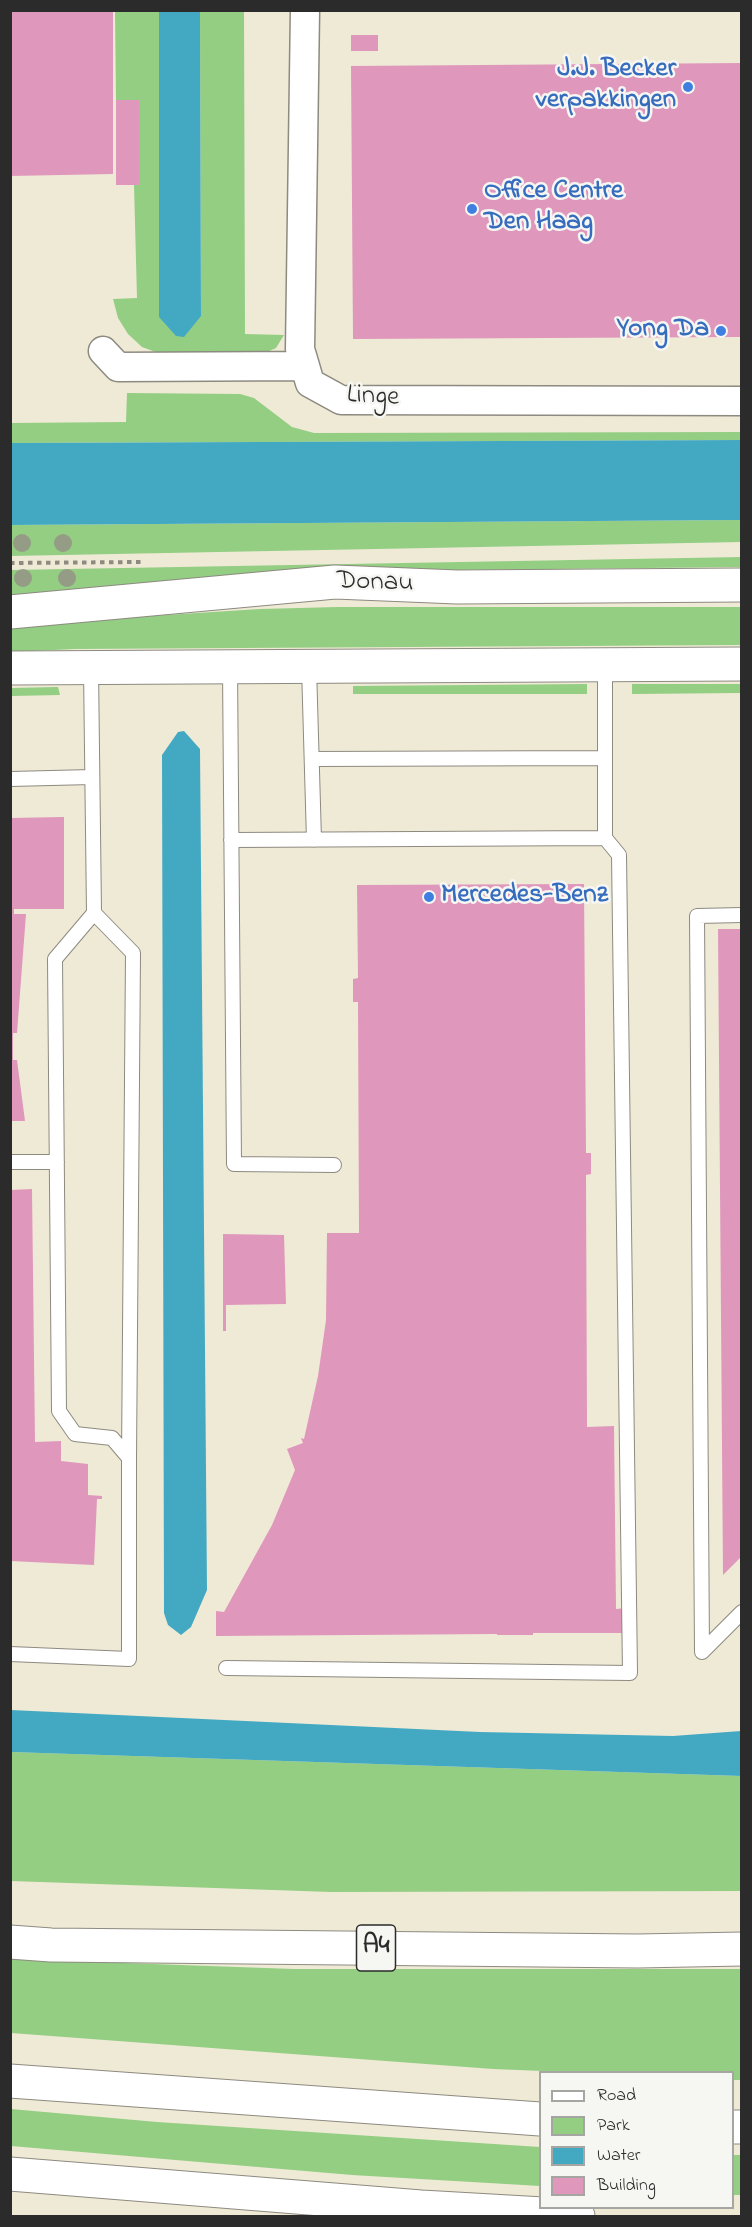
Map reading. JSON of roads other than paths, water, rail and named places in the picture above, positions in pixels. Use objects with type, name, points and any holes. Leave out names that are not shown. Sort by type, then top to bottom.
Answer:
[{"type":"main road","name":"Donau","points":[[10,612],[335,582],[457,587],[741,585]]},
{"type":"main road","points":[[10,668],[741,664]]},
{"type":"main road","name":"A4","points":[[10,1942],[638,1951],[741,1948]]},
{"type":"main road","points":[[10,2081],[539,2119]]},
{"type":"main road","points":[[10,2174],[421,2207],[578,2217]]},
{"type":"street","name":"Linge","points":[[305,10],[300,349],[310,383],[341,400],[741,402]]},
{"type":"street","points":[[103,351],[118,367],[305,366]]},
{"type":"lane","points":[[226,1668],[630,1673],[618,855],[605,838],[605,665]]},
{"type":"lane","points":[[230,667],[234,1164],[334,1165]]},
{"type":"lane","points":[[309,667],[314,840]]},
{"type":"lane","points":[[91,668],[94,913],[56,959],[59,1411],[75,1434],[112,1438],[129,1458]]},
{"type":"lane","points":[[312,759],[605,758]]},
{"type":"lane","points":[[10,779],[92,777]]},
{"type":"lane","points":[[231,840],[605,838]]},
{"type":"lane","points":[[10,1654],[129,1659],[133,953],[94,913]]},
{"type":"lane","points":[[741,915],[697,916],[702,1653],[741,1612]]},
{"type":"lane","points":[[10,1162],[57,1162]]},
{"type":"water","points":[[159,11],[200,11],[201,316],[184,337],[176,336],[159,317]]},
{"type":"water","points":[[741,440],[741,520],[11,525],[11,443]]},
{"type":"water","points":[[184,731],[200,749],[207,1590],[191,1627],[181,1635],[168,1625],[164,1613],[162,755],[178,732]]},
{"type":"water","points":[[11,1710],[480,1732],[673,1736],[741,1731],[741,1776],[11,1752]]},
{"type":"place","name":"J.J. Becker verpakkingen","points":[[688,87]]},
{"type":"place","name":"Office Centre Den Haag","points":[[472,209]]},
{"type":"place","name":"Yong Da","points":[[721,331]]},
{"type":"place","name":"Mercedes-Benz","points":[[429,897]]}]
